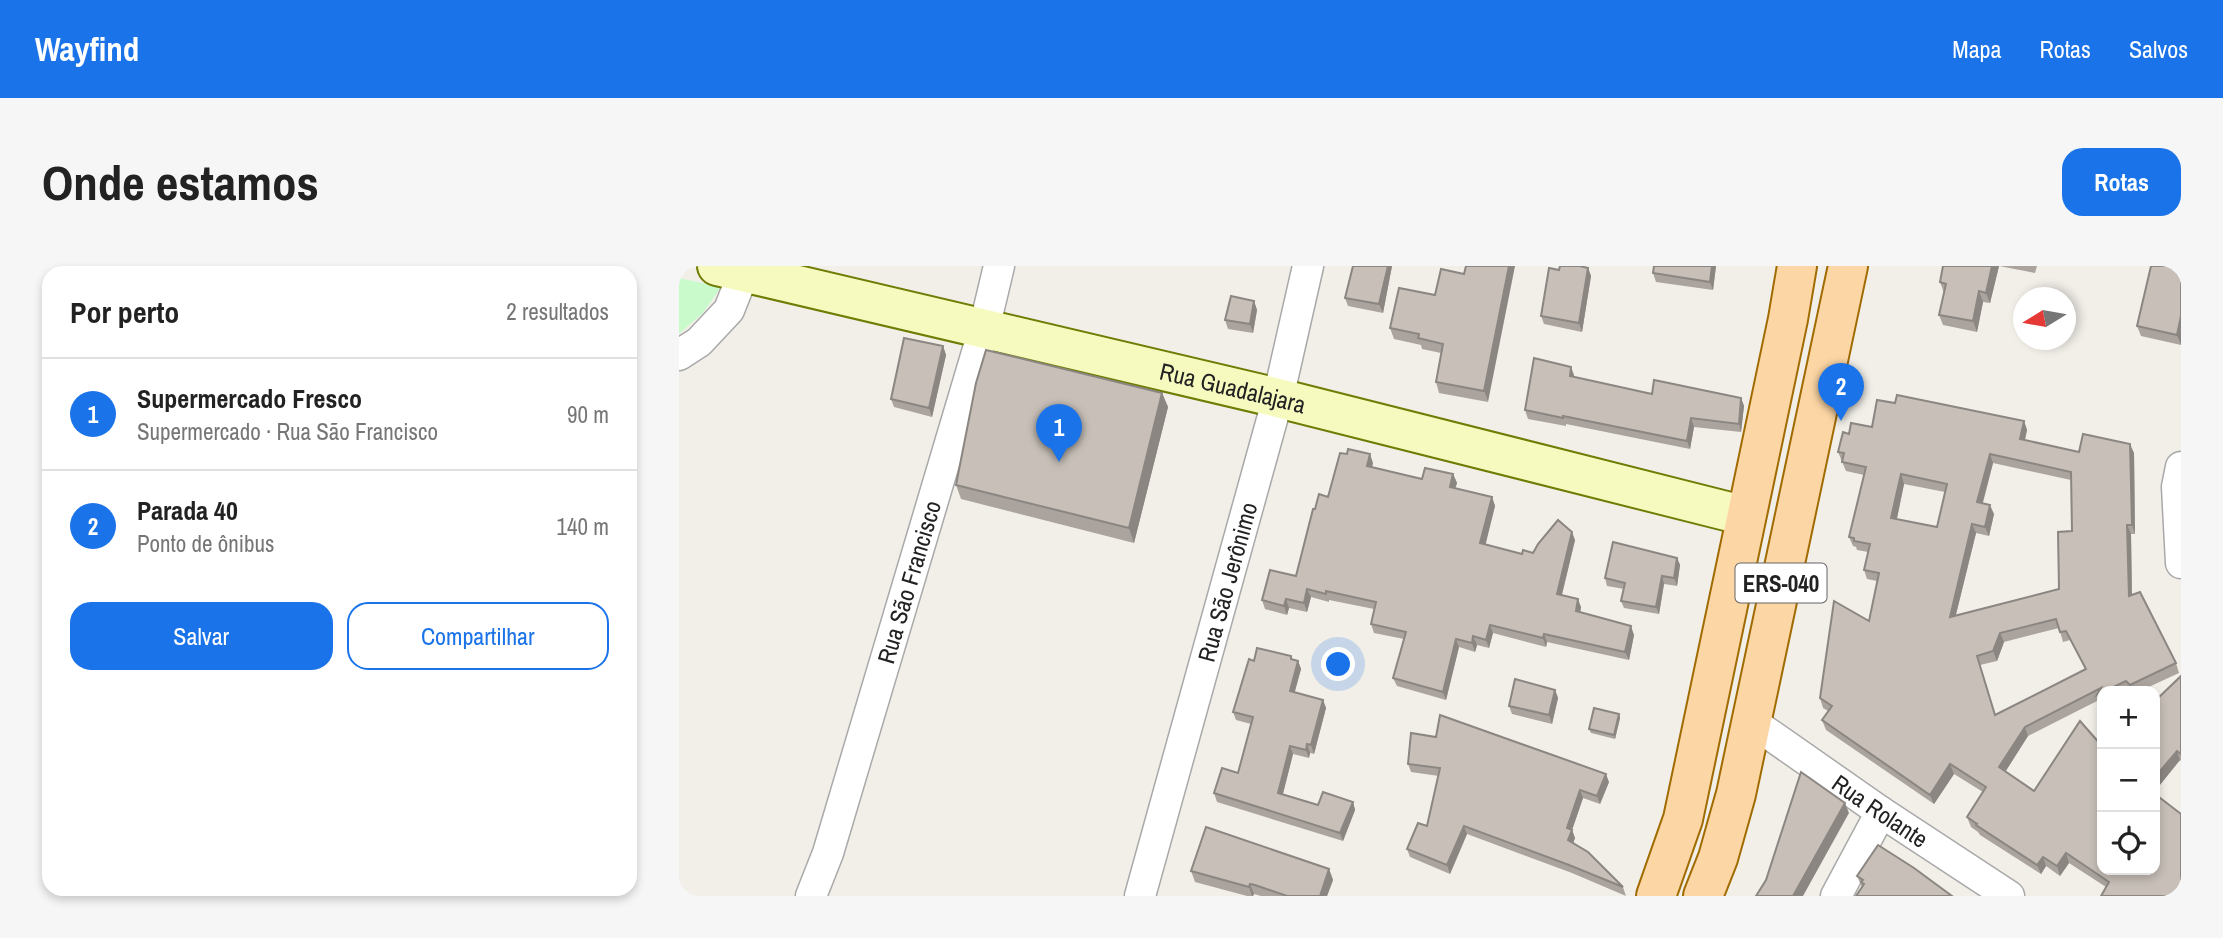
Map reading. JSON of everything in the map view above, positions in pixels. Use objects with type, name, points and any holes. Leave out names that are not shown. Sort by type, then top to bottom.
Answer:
[{"type":"main road","points":[[1783,266],[1788,319]]},
{"type":"main road","name":"ERS-040","points":[[1656,896],[1683,819],[1797,266]]},
{"type":"main road","name":"ERS-040","points":[[1703,896],[1718,858],[1736,793],[1848,266]]},
{"type":"main road","points":[[1836,329],[1864,266]]},
{"type":"street","name":"Rua São Francisco","points":[[811,896],[828,853],[984,329],[999,266]]},
{"type":"street","name":"Rua São Jerônimo","points":[[1140,896],[1278,398],[1308,266]]},
{"type":"street","name":"Rua Guadalajara","points":[[730,269],[1278,398],[1746,516]]},
{"type":"street","points":[[679,355],[699,342],[729,310],[730,269]]},
{"type":"street","points":[[2181,467],[2176,487],[2181,563]]},
{"type":"street","name":"Rua Rolante","points":[[1752,722],[1881,812],[2009,896]]},
{"type":"street","points":[[1836,896],[1881,812]]},
{"type":"green space","points":[[679,278],[721,287],[703,313],[679,334]]},
{"type":"building","points":[[1353,266],[1388,266],[1379,304],[1345,298]]},
{"type":"building","points":[[1466,266],[1509,266],[1484,391],[1436,382],[1443,344],[1418,338],[1419,334],[1390,328],[1399,288],[1435,295],[1441,269],[1464,274]]},
{"type":"building","points":[[1560,266],[1588,268],[1579,323],[1541,316],[1549,268],[1559,270]]},
{"type":"building","points":[[1654,266],[1712,266],[1710,282],[1653,273]]},
{"type":"building","points":[[1943,266],[1992,266],[1986,293],[1979,291],[1973,321],[1939,315],[1946,284],[1940,282]]},
{"type":"building","points":[[2151,266],[2181,266],[2181,316],[2177,335],[2137,326]]},
{"type":"building","points":[[1231,296],[1254,301],[1250,324],[1225,320]]},
{"type":"building","points":[[904,338],[943,346],[929,408],[891,399]]},
{"type":"building","points":[[986,350],[1162,393],[1129,528],[956,485],[976,383]]},
{"type":"building","points":[[1534,358],[1571,367],[1570,376],[1652,394],[1654,380],[1741,398],[1739,424],[1691,418],[1687,441],[1525,410]]},
{"type":"building","points":[[1897,395],[2024,421],[2020,439],[2079,452],[2083,434],[2130,444],[2132,525],[2127,525],[2129,596],[2140,592],[2176,663],[2130,685],[2126,681],[2116,686],[2097,686],[2097,690],[2025,727],[1999,767],[2034,791],[2080,721],[2097,740],[2097,874],[2066,853],[2057,866],[2043,857],[2037,865],[1976,825],[1967,817],[1986,787],[1950,764],[1930,795],[1822,720],[1832,706],[1820,698],[1834,601],[1869,621],[1879,573],[1864,570],[1870,544],[1854,541],[1854,538],[1849,537],[1866,467],[1842,462],[1844,453],[1838,452],[1843,432],[1849,434],[1851,423],[1872,427],[1877,400],[1895,403]],"holes":[[[1990,454],[2071,472],[2072,531],[2058,532],[2059,589],[1950,617],[1972,524],[1985,527],[1990,505],[1977,502]],[[1901,474],[1947,484],[1937,527],[1891,518]],[[2056,619],[2060,632],[2066,631],[2086,669],[1995,715],[1977,656],[1993,651],[2000,633]]]},
{"type":"building","points":[[1348,449],[1370,454],[1367,466],[1422,479],[1425,468],[1453,474],[1450,487],[1492,497],[1480,543],[1522,554],[1523,550],[1533,553],[1558,520],[1572,532],[1557,594],[1578,599],[1576,611],[1631,626],[1625,652],[1544,634],[1543,638],[1490,625],[1486,640],[1473,636],[1472,643],[1456,639],[1443,692],[1393,678],[1406,632],[1371,624],[1376,602],[1307,589],[1304,603],[1286,599],[1284,606],[1262,600],[1270,570],[1296,576],[1319,494],[1328,497],[1340,453],[1347,454]]},
{"type":"building","points":[[1613,542],[1677,558],[1674,578],[1662,576],[1656,607],[1621,601],[1625,583],[1605,578]]},
{"type":"building","points":[[1257,648],[1291,656],[1291,659],[1298,661],[1290,691],[1323,700],[1311,745],[1307,744],[1306,750],[1290,746],[1278,793],[1318,805],[1323,792],[1353,802],[1340,833],[1214,793],[1222,768],[1238,773],[1253,717],[1233,712],[1249,659],[1254,661]]},
{"type":"building","points":[[2181,676],[2181,754],[2177,751],[2160,771],[2160,749],[2160,696]]},
{"type":"building","points":[[1515,679],[1555,690],[1549,715],[1509,706]]},
{"type":"building","points":[[1594,708],[1619,714],[1614,735],[1589,729]]},
{"type":"building","points":[[1440,715],[1606,774],[1597,796],[1580,790],[1567,828],[1572,830],[1568,840],[1588,852],[1623,887],[1464,826],[1447,865],[1407,849],[1418,823],[1427,826],[1440,768],[1408,764],[1411,733],[1436,737]]},
{"type":"building","points":[[1801,772],[1845,803],[1793,896],[1756,896],[1766,880]]},
{"type":"building","points":[[2160,798],[2181,814],[2181,896],[2101,896],[2109,882],[2099,875],[2160,875]]},
{"type":"building","points":[[1206,827],[1329,869],[1320,896],[1287,896],[1255,885],[1250,884],[1249,887],[1191,871]]},
{"type":"building","points":[[1878,845],[1952,896],[1856,896],[1864,884],[1857,876]]},
{"type":"place","name":"Parada 40","points":[[1841,421]]},
{"type":"place","name":"Supermercado Fresco","points":[[1059,462]]}]
